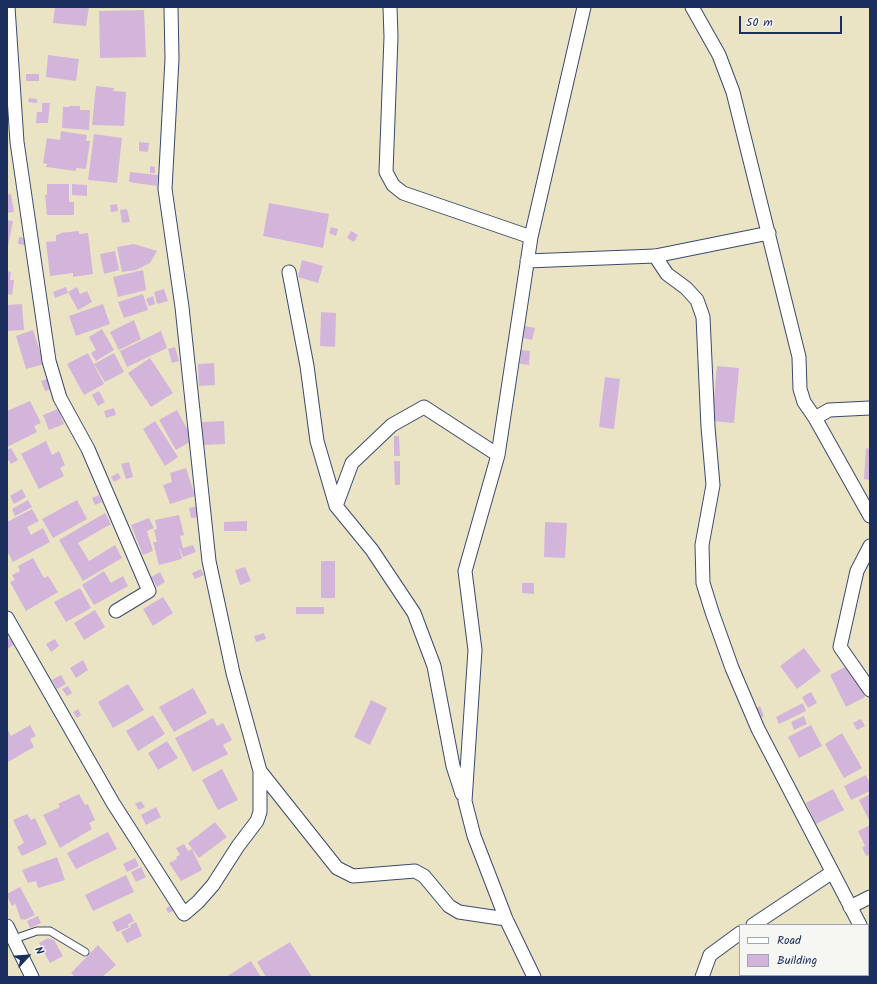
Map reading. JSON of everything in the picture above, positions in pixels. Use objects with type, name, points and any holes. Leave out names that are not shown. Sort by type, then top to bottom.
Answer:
[{"type":"street","points":[[8,7],[17,142],[49,361],[60,398],[88,449],[149,591],[116,611]]},
{"type":"street","points":[[7,618],[113,803],[184,914],[198,902],[213,885],[257,821],[260,812],[260,771],[233,673],[210,561],[182,307],[165,189],[172,59],[171,7]]},
{"type":"street","points":[[390,7],[391,38],[386,172],[393,185],[403,192],[531,237]]},
{"type":"street","points":[[465,801],[475,650],[465,570],[498,455],[531,237],[584,7]]},
{"type":"street","points":[[692,7],[727,72],[769,233],[799,357],[800,389],[804,402],[815,418],[870,516]]},
{"type":"street","points":[[527,261],[655,256],[769,233]]},
{"type":"street","points":[[655,256],[667,274],[686,288],[697,300],[703,317],[708,427],[713,485],[702,545],[703,583],[714,619],[745,701],[831,873],[859,924]]},
{"type":"street","points":[[289,272],[307,366],[317,441],[336,506],[372,550],[414,613],[434,666],[453,766],[465,801],[474,836],[506,919],[534,977]]},
{"type":"street","points":[[336,506],[352,464],[392,425],[424,407],[498,455]]},
{"type":"street","points":[[815,418],[829,410],[870,408]]},
{"type":"street","points":[[870,546],[857,572],[840,647],[870,690]]},
{"type":"street","points":[[260,771],[337,868],[353,876],[415,871],[424,876],[449,906],[460,912],[506,919]]},
{"type":"street","points":[[754,924],[831,873]]},
{"type":"street","points":[[850,907],[870,897]]},
{"type":"street","points":[[7,926],[32,977]]},
{"type":"street","points":[[702,977],[710,955],[739,934]]},
{"type":"lane","points":[[14,939],[37,931],[50,931],[85,952]]},
{"type":"building","points":[[55,7],[89,7],[86,26],[53,23]]},
{"type":"building","points":[[144,10],[146,57],[100,58],[99,11]]},
{"type":"building","points":[[48,55],[79,59],[76,81],[46,77]]},
{"type":"building","points":[[26,74],[39,74],[39,81],[26,81]]},
{"type":"building","points":[[96,86],[114,88],[113,91],[126,92],[124,126],[92,125]]},
{"type":"building","points":[[29,98],[37,99],[37,103],[28,102]]},
{"type":"building","points":[[42,103],[50,103],[48,123],[36,123],[37,112],[42,112]]},
{"type":"building","points":[[80,106],[80,110],[90,110],[89,130],[62,128],[63,107]]},
{"type":"building","points":[[61,131],[87,135],[86,141],[90,141],[86,169],[76,168],[76,171],[46,167],[47,164],[43,163],[47,138],[60,140]]},
{"type":"building","points":[[94,134],[122,138],[117,183],[88,180]]},
{"type":"building","points":[[139,142],[149,143],[148,152],[139,151]]},
{"type":"building","points":[[150,166],[155,167],[155,173],[150,173]]},
{"type":"building","points":[[130,172],[158,175],[157,186],[129,182]]},
{"type":"building","points":[[47,184],[69,184],[69,202],[74,202],[74,215],[47,215],[45,195],[47,195]]},
{"type":"building","points":[[72,184],[87,185],[87,196],[72,195]]},
{"type":"building","points":[[11,194],[14,212],[7,213],[7,195]]},
{"type":"building","points":[[269,203],[329,214],[323,248],[263,236]]},
{"type":"building","points":[[117,204],[118,211],[111,212],[110,205]]},
{"type":"building","points":[[127,209],[130,222],[122,223],[120,210]]},
{"type":"building","points":[[7,220],[13,221],[8,246],[7,245]]},
{"type":"building","points":[[331,227],[338,229],[336,236],[329,233]]},
{"type":"building","points":[[79,231],[79,234],[88,233],[93,274],[73,277],[73,273],[50,276],[46,242],[56,241],[56,235],[60,233]]},
{"type":"building","points":[[351,231],[358,235],[354,242],[347,238]]},
{"type":"building","points":[[19,237],[26,238],[25,245],[18,244]]},
{"type":"building","points":[[134,244],[157,251],[150,263],[136,270],[122,272],[117,247]]},
{"type":"building","points":[[115,251],[119,270],[104,274],[100,254]]},
{"type":"building","points":[[302,260],[323,266],[318,283],[298,277]]},
{"type":"building","points":[[143,270],[146,290],[118,297],[113,277]]},
{"type":"building","points":[[7,271],[11,272],[10,280],[14,280],[12,295],[7,294]]},
{"type":"building","points":[[66,287],[68,293],[55,298],[53,292]]},
{"type":"building","points":[[77,287],[80,294],[87,291],[92,302],[78,310],[68,292]]},
{"type":"building","points":[[164,289],[168,301],[157,304],[154,292]]},
{"type":"building","points":[[143,294],[148,310],[124,318],[118,302]]},
{"type":"building","points":[[153,296],[155,304],[149,306],[146,299]]},
{"type":"building","points":[[22,304],[24,330],[7,331],[7,305]]},
{"type":"building","points":[[103,304],[110,324],[76,336],[69,316]]},
{"type":"building","points":[[321,312],[336,313],[335,347],[320,346]]},
{"type":"building","points":[[134,320],[141,339],[119,350],[110,332]]},
{"type":"building","points":[[525,326],[535,328],[532,340],[523,338]]},
{"type":"building","points":[[102,329],[114,350],[96,361],[91,353],[96,350],[89,337]]},
{"type":"building","points":[[33,330],[44,364],[26,369],[16,336]]},
{"type":"building","points":[[161,331],[167,348],[127,367],[120,351]]},
{"type":"building","points":[[175,347],[179,361],[172,363],[168,349]]},
{"type":"building","points":[[521,350],[530,351],[529,365],[520,364]]},
{"type":"building","points":[[88,353],[104,384],[84,395],[67,364]]},
{"type":"building","points":[[114,353],[124,372],[105,382],[94,364]]},
{"type":"building","points":[[150,358],[173,393],[151,407],[128,373]]},
{"type":"building","points":[[214,363],[215,385],[199,386],[198,364]]},
{"type":"building","points":[[717,366],[739,368],[734,423],[712,421]]},
{"type":"building","points":[[605,377],[620,379],[614,429],[599,427]]},
{"type":"building","points":[[47,379],[51,389],[45,391],[41,381]]},
{"type":"building","points":[[99,391],[105,402],[98,406],[92,395]]},
{"type":"building","points":[[30,401],[41,423],[34,426],[37,432],[7,447],[7,411]]},
{"type":"building","points":[[114,408],[116,415],[106,418],[104,411]]},
{"type":"building","points":[[58,409],[64,424],[49,430],[43,415]]},
{"type":"building","points":[[177,410],[193,440],[176,450],[159,420]]},
{"type":"building","points":[[155,421],[178,457],[165,466],[143,429]]},
{"type":"building","points":[[224,421],[225,444],[203,445],[202,422]]},
{"type":"building","points":[[394,436],[399,436],[400,456],[394,456]]},
{"type":"building","points":[[46,441],[52,455],[59,451],[65,465],[60,468],[64,476],[39,489],[21,454]]},
{"type":"building","points":[[11,448],[18,460],[11,464],[7,458],[7,450]]},
{"type":"building","points":[[866,448],[870,449],[870,480],[864,479]]},
{"type":"building","points":[[394,461],[400,461],[400,485],[395,485]]},
{"type":"building","points":[[129,462],[133,477],[126,479],[121,464]]},
{"type":"building","points":[[186,468],[195,496],[170,504],[163,485],[172,482],[170,473]]},
{"type":"building","points":[[118,473],[121,478],[114,482],[111,477]]},
{"type":"building","points":[[22,489],[26,497],[14,504],[10,496]]},
{"type":"building","points":[[99,495],[102,502],[95,505],[92,498]]},
{"type":"building","points":[[28,500],[32,507],[15,516],[12,509]]},
{"type":"building","points":[[77,500],[87,519],[53,538],[42,519]]},
{"type":"building","points":[[197,506],[199,517],[191,518],[189,508]]},
{"type":"building","points":[[32,509],[39,521],[27,527],[31,535],[43,528],[50,542],[13,562],[7,551],[7,522]]},
{"type":"building","points":[[105,513],[111,524],[78,543],[89,561],[115,545],[122,558],[83,581],[59,540]]},
{"type":"building","points":[[179,515],[184,535],[180,536],[183,548],[180,549],[179,547],[182,559],[159,565],[153,542],[157,542],[154,530],[157,529],[155,520]]},
{"type":"building","points":[[149,518],[154,528],[147,531],[153,551],[143,555],[131,525]]},
{"type":"building","points":[[247,521],[247,531],[224,531],[224,522]]},
{"type":"building","points":[[545,522],[567,523],[565,558],[544,557]]},
{"type":"building","points":[[193,545],[196,552],[183,557],[180,549]]},
{"type":"building","points":[[33,558],[44,578],[48,576],[58,592],[26,611],[10,582],[15,580],[12,575],[20,571],[18,566]]},
{"type":"building","points":[[321,561],[335,561],[335,598],[321,598]]},
{"type":"building","points":[[245,567],[251,581],[240,585],[235,570]]},
{"type":"building","points":[[201,569],[204,575],[195,579],[192,573]]},
{"type":"building","points":[[104,571],[111,583],[123,576],[128,586],[94,605],[82,585]]},
{"type":"building","points":[[160,572],[165,582],[157,587],[151,577]]},
{"type":"building","points":[[522,583],[534,583],[534,594],[522,593]]},
{"type":"building","points":[[80,588],[91,608],[66,622],[54,602]]},
{"type":"building","points":[[163,597],[173,613],[153,626],[143,609]]},
{"type":"building","points":[[296,607],[324,607],[324,614],[296,614]]},
{"type":"building","points":[[95,610],[105,627],[84,640],[74,623]]},
{"type":"building","points":[[264,633],[266,639],[256,642],[254,636]]},
{"type":"building","points":[[12,637],[15,644],[7,649],[7,640]]},
{"type":"building","points":[[55,639],[59,646],[51,652],[46,644]]},
{"type":"building","points":[[804,648],[821,671],[797,689],[780,666]]},
{"type":"building","points":[[83,660],[88,670],[76,678],[70,668]]},
{"type":"building","points":[[849,665],[865,697],[846,707],[830,675]]},
{"type":"building","points":[[61,675],[66,684],[57,689],[52,680]]},
{"type":"building","points":[[128,684],[144,710],[113,728],[98,702]]},
{"type":"building","points":[[68,686],[72,693],[67,696],[62,689]]},
{"type":"building","points":[[193,688],[207,713],[174,732],[159,707]]},
{"type":"building","points":[[811,692],[817,703],[808,708],[802,697]]},
{"type":"building","points":[[371,700],[387,708],[370,745],[354,737]]},
{"type":"building","points":[[803,703],[806,711],[779,724],[776,717]]},
{"type":"building","points":[[760,706],[764,716],[757,719],[753,710]]},
{"type":"building","points":[[78,709],[81,715],[77,718],[73,712]]},
{"type":"building","points":[[153,715],[165,734],[138,751],[126,731]]},
{"type":"building","points":[[804,716],[807,724],[794,730],[791,722]]},
{"type":"building","points":[[213,718],[217,726],[223,723],[232,740],[223,745],[228,754],[193,772],[175,738]]},
{"type":"building","points":[[861,719],[865,726],[857,730],[853,723]]},
{"type":"building","points":[[30,725],[36,736],[30,739],[34,747],[8,762],[7,728],[11,736]]},
{"type":"building","points":[[811,725],[822,746],[799,758],[788,737]]},
{"type":"building","points":[[842,733],[862,768],[844,778],[825,744]]},
{"type":"building","points":[[167,741],[178,758],[158,770],[148,753]]},
{"type":"building","points":[[222,769],[238,800],[218,810],[202,780]]},
{"type":"building","points":[[866,775],[870,784],[870,791],[851,800],[844,786]]},
{"type":"building","points":[[833,789],[844,810],[816,824],[806,803]]},
{"type":"building","points":[[79,794],[85,805],[88,804],[95,820],[89,823],[92,829],[60,848],[43,815],[60,807],[58,804]]},
{"type":"building","points":[[870,794],[870,822],[859,800]]},
{"type":"building","points":[[141,801],[145,807],[139,810],[135,804]]},
{"type":"building","points":[[156,807],[161,817],[146,825],[141,815]]},
{"type":"building","points":[[27,814],[31,820],[35,818],[47,844],[22,856],[17,847],[24,843],[13,820]]},
{"type":"building","points":[[215,822],[227,837],[199,858],[188,843]]},
{"type":"building","points":[[870,825],[870,855],[866,856],[862,847],[865,846],[858,831]]},
{"type":"building","points":[[108,832],[117,849],[76,869],[67,853]]},
{"type":"building","points":[[184,844],[188,851],[192,849],[202,870],[181,881],[169,863],[177,859],[176,857],[180,855],[176,848]]},
{"type":"building","points":[[57,857],[65,880],[38,888],[36,881],[28,883],[22,870]]},
{"type":"building","points":[[135,858],[139,866],[127,872],[123,864]]},
{"type":"building","points":[[141,867],[146,877],[136,882],[131,872]]},
{"type":"building","points":[[126,875],[134,892],[93,911],[85,895]]},
{"type":"building","points":[[20,887],[35,915],[24,920],[21,920],[14,900],[15,904],[12,906],[7,896],[7,894]]},
{"type":"building","points":[[170,906],[173,911],[168,913],[166,908]]},
{"type":"building","points":[[130,913],[134,921],[128,924],[129,927],[117,932],[112,922]]},
{"type":"building","points":[[38,916],[41,923],[30,928],[27,921]]},
{"type":"building","points":[[136,922],[142,936],[127,943],[121,932],[131,927],[130,925]]},
{"type":"building","points":[[48,938],[54,940],[63,956],[50,963],[39,943]]},
{"type":"building","points":[[290,942],[312,977],[266,977],[257,962]]},
{"type":"building","points":[[98,945],[116,965],[102,977],[75,977],[71,973]]},
{"type":"building","points":[[251,961],[261,977],[226,977]]}]
